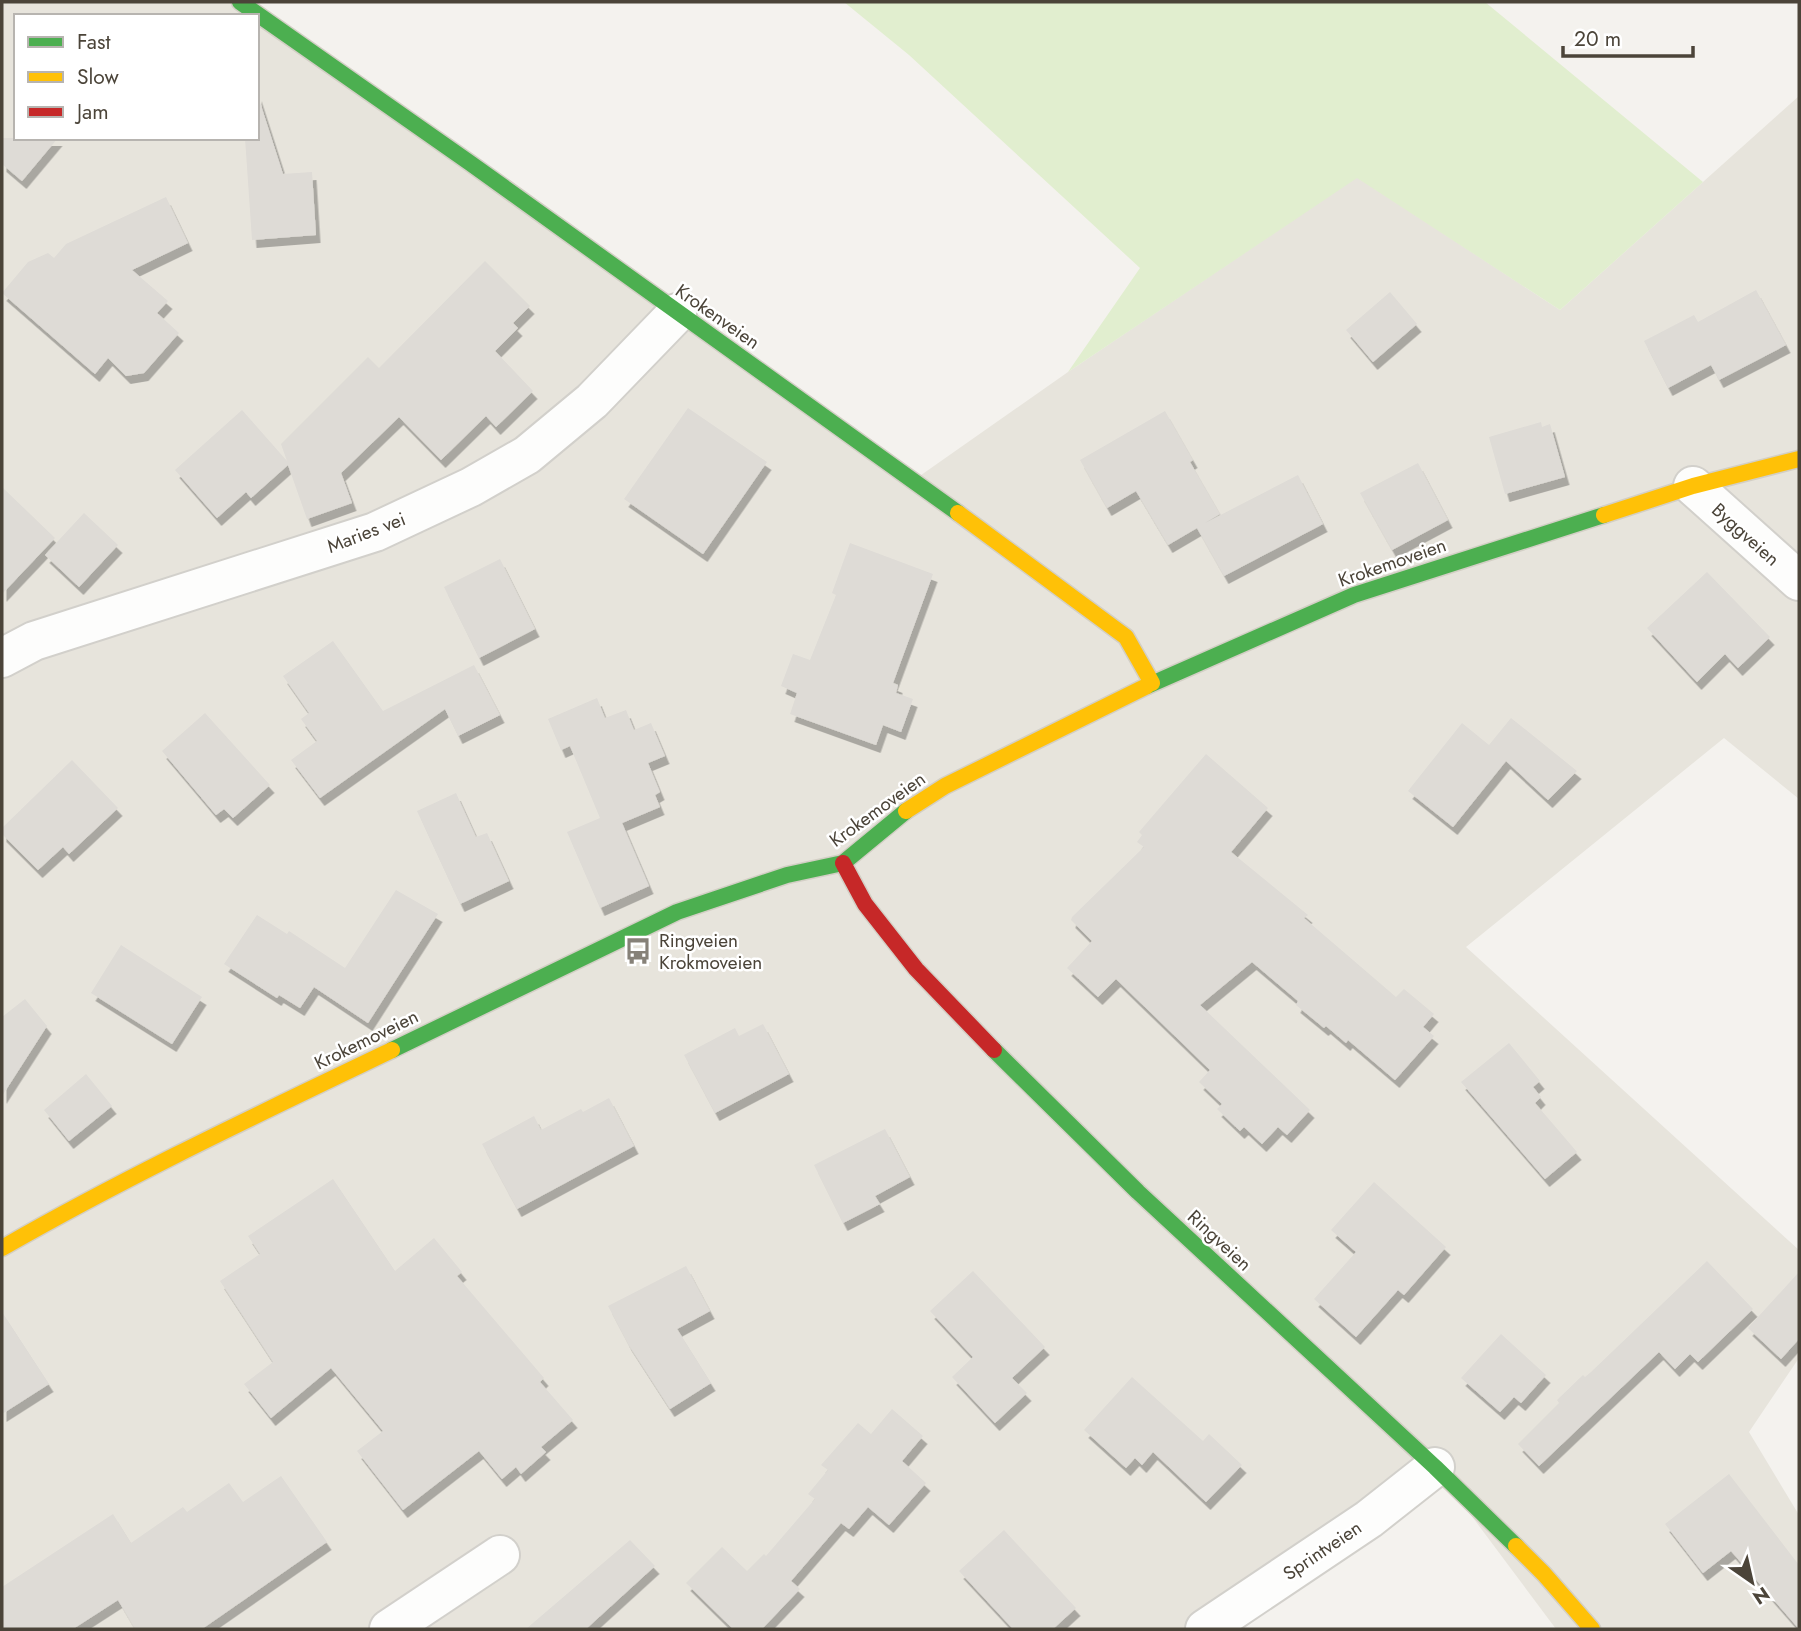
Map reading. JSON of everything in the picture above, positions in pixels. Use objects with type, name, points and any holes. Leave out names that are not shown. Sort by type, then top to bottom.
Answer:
[{"type":"main road","name":"Krokenveien","points":[[240,2],[257,14]]},
{"type":"main road","name":"Krokenveien","points":[[259,15],[914,480],[1126,637],[1152,683]]},
{"type":"main road","name":"Krokemoveien","points":[[2,1248],[183,1151],[677,912],[776,878],[842,863],[897,817],[945,786],[1152,683],[1354,595],[1693,486],[1799,459]]},
{"type":"main road","name":"Ringveien","points":[[842,863],[865,904],[916,969],[975,1031],[1138,1192],[1435,1467],[1544,1574],[1592,1629]]},
{"type":"street","name":"Maries vei","points":[[2,658],[34,640],[375,532],[471,486],[527,455],[592,401],[677,313]]},
{"type":"street","name":"Byggveien","points":[[1693,486],[1799,582]]},
{"type":"street","name":"Sprintveien","points":[[1205,1629],[1369,1519],[1435,1467]]},
{"type":"street","points":[[389,1629],[500,1555]]},
{"type":"shaded area","points":[[2,2],[230,2],[247,14],[14,14],[14,140],[259,140],[259,22],[914,480],[1068,372],[1357,177],[1560,310],[1799,96],[1799,799],[1724,738],[1466,947],[1799,1250],[1799,1358],[1749,1432],[1799,1515],[1799,1629],[1556,1629],[1435,1467],[1198,1629],[2,1629]]},
{"type":"green space","points":[[844,2],[1485,2],[1703,182],[1560,310],[1357,178],[1068,372],[1140,268],[909,55]]},
{"type":"building","points":[[259,99],[283,174],[312,172],[316,235],[252,240],[245,140],[259,140]]},
{"type":"building","points":[[2,138],[56,140],[22,181],[2,164]]},
{"type":"building","points":[[166,197],[188,243],[132,270],[168,301],[157,313],[179,333],[144,373],[126,376],[108,358],[95,374],[2,293],[28,262],[48,253],[54,258],[66,244]]},
{"type":"building","points":[[485,261],[530,306],[513,323],[518,328],[495,351],[533,391],[496,427],[486,416],[441,460],[399,417],[341,473],[352,503],[307,519],[288,465],[251,498],[246,492],[217,518],[175,470],[242,410],[287,461],[281,444],[368,357],[379,368]]},
{"type":"building","points":[[1756,290],[1786,345],[1719,380],[1711,365],[1668,388],[1644,341],[1694,315],[1698,322]]},
{"type":"building","points":[[1390,292],[1417,324],[1373,362],[1346,330]]},
{"type":"building","points":[[688,408],[767,462],[703,554],[624,499]]},
{"type":"building","points":[[1165,411],[1220,514],[1205,523],[1298,475],[1323,524],[1224,576],[1197,528],[1168,545],[1136,491],[1107,508],[1080,460]]},
{"type":"building","points":[[1541,422],[1542,427],[1550,424],[1565,477],[1505,494],[1489,437]]},
{"type":"building","points":[[1418,463],[1448,520],[1392,550],[1360,493]]},
{"type":"building","points":[[2,487],[55,538],[2,594]]},
{"type":"building","points":[[84,513],[118,545],[79,587],[45,555]]},
{"type":"building","points":[[850,543],[933,574],[893,683],[898,685],[896,693],[913,699],[901,732],[883,725],[876,745],[790,714],[797,693],[781,686],[793,654],[810,660],[836,595],[832,593]]},
{"type":"building","points":[[500,559],[535,629],[479,658],[444,587]]},
{"type":"building","points":[[1707,572],[1770,637],[1738,668],[1725,654],[1697,682],[1647,628]]},
{"type":"building","points":[[333,641],[383,711],[474,665],[500,715],[458,736],[445,709],[320,798],[291,760],[317,741],[301,719],[309,713],[283,676]]},
{"type":"building","points":[[597,698],[605,718],[626,710],[634,730],[651,723],[665,756],[648,763],[660,792],[655,795],[660,807],[622,823],[649,886],[600,908],[567,832],[600,818],[570,746],[561,750],[548,719]]},
{"type":"building","points":[[205,713],[270,785],[233,818],[224,809],[216,815],[162,751]]},
{"type":"building","points":[[1511,718],[1577,771],[1548,800],[1506,761],[1453,827],[1408,791],[1462,723],[1489,745]]},
{"type":"building","points":[[1206,754],[1268,808],[1231,852],[1308,915],[1304,918],[1396,997],[1404,989],[1434,1014],[1423,1027],[1434,1036],[1395,1080],[1348,1040],[1346,1043],[1296,1005],[1298,1001],[1252,962],[1200,1005],[1310,1110],[1287,1135],[1278,1127],[1262,1144],[1244,1127],[1240,1131],[1217,1109],[1222,1104],[1199,1082],[1210,1070],[1116,979],[1098,997],[1067,968],[1092,941],[1071,920],[1072,917],[1144,847],[1137,842],[1142,835],[1139,832]]},
{"type":"building","points":[[72,760],[118,808],[69,854],[63,847],[38,870],[2,834],[2,828]]},
{"type":"building","points":[[456,793],[476,837],[487,833],[509,881],[460,904],[417,811]]},
{"type":"building","points":[[396,890],[438,914],[368,1023],[314,987],[300,1008],[279,995],[277,998],[224,964],[257,915],[287,934],[289,931],[345,968]]},
{"type":"building","points":[[121,945],[202,997],[172,1044],[91,993]]},
{"type":"building","points":[[25,999],[47,1026],[2,1096],[2,1017]]},
{"type":"building","points":[[763,1024],[789,1074],[715,1113],[684,1055],[735,1028],[739,1036]]},
{"type":"building","points":[[1509,1043],[1540,1081],[1533,1087],[1541,1097],[1535,1103],[1577,1152],[1545,1179],[1461,1082]]},
{"type":"building","points":[[86,1074],[112,1106],[69,1141],[44,1110]]},
{"type":"building","points":[[609,1098],[634,1146],[517,1209],[482,1144],[534,1116],[541,1130]]},
{"type":"building","points":[[885,1129],[910,1177],[875,1196],[880,1204],[843,1223],[814,1165]]},
{"type":"building","points":[[333,1179],[395,1271],[434,1238],[462,1272],[457,1276],[544,1378],[540,1382],[573,1420],[541,1447],[546,1452],[521,1474],[516,1467],[502,1479],[479,1451],[403,1510],[357,1451],[383,1431],[331,1368],[271,1418],[244,1384],[273,1362],[220,1281],[260,1254],[248,1236]]},
{"type":"building","points":[[1374,1182],[1446,1247],[1404,1295],[1398,1290],[1356,1337],[1314,1299],[1356,1252],[1331,1230]]},
{"type":"building","points":[[1707,1261],[1753,1309],[1698,1362],[1690,1354],[1675,1369],[1659,1352],[1539,1466],[1518,1444],[1559,1403],[1557,1400],[1583,1375],[1585,1377],[1591,1372]]},
{"type":"building","points":[[686,1266],[710,1311],[677,1329],[711,1383],[670,1409],[628,1344],[608,1306]]},
{"type":"building","points":[[973,1271],[1045,1347],[1012,1378],[1027,1393],[995,1423],[952,1377],[973,1357],[930,1311]]},
{"type":"building","points":[[1799,1272],[1799,1339],[1781,1359],[1748,1328]]},
{"type":"building","points":[[2,1312],[49,1384],[2,1414]]},
{"type":"building","points":[[1501,1334],[1546,1375],[1521,1403],[1514,1397],[1500,1412],[1461,1378]]},
{"type":"building","points":[[1132,1377],[1203,1441],[1209,1434],[1242,1465],[1206,1502],[1153,1452],[1142,1465],[1135,1458],[1126,1468],[1084,1430]]},
{"type":"building","points":[[892,1409],[923,1436],[902,1461],[926,1483],[889,1525],[868,1507],[849,1529],[841,1523],[791,1581],[800,1589],[762,1629],[733,1629],[686,1583],[722,1547],[747,1571],[764,1554],[766,1556],[815,1499],[808,1494],[828,1470],[821,1465],[858,1423],[871,1434]]},
{"type":"building","points":[[1729,1474],[1799,1565],[1799,1629],[1731,1551],[1703,1573],[1665,1524]]},
{"type":"building","points":[[281,1476],[327,1542],[202,1629],[135,1629],[118,1600],[73,1629],[2,1629],[2,1587],[113,1514],[131,1543],[183,1507],[187,1512],[229,1483],[243,1502]]},
{"type":"building","points":[[1004,1530],[1076,1608],[1053,1629],[1013,1629],[959,1571]]},
{"type":"building","points":[[630,1540],[655,1566],[586,1629],[526,1629]]},
{"type":"traffic: fast","points":[[240,2],[257,14]]},
{"type":"traffic: fast","points":[[259,15],[958,513]]},
{"type":"traffic: fast","points":[[1147,686],[1354,595],[1604,515]]},
{"type":"traffic: fast","points":[[392,1050],[677,912],[787,875],[843,863],[906,811]]},
{"type":"traffic: fast","points":[[994,1050],[1138,1192],[1435,1467],[1516,1546]]},
{"type":"traffic: slow","points":[[1604,515],[1693,486],[1799,459]]},
{"type":"traffic: slow","points":[[958,513],[1126,637],[1152,683]]},
{"type":"traffic: slow","points":[[906,811],[945,786],[1147,686]]},
{"type":"traffic: slow","points":[[2,1248],[147,1170],[392,1050]]},
{"type":"traffic: slow","points":[[1516,1546],[1592,1629]]},
{"type":"traffic: jam","points":[[843,863],[865,904],[916,969],[994,1050]]},
{"type":"place","name":"Ringveien Krokmoveien","points":[[638,951]]}]
